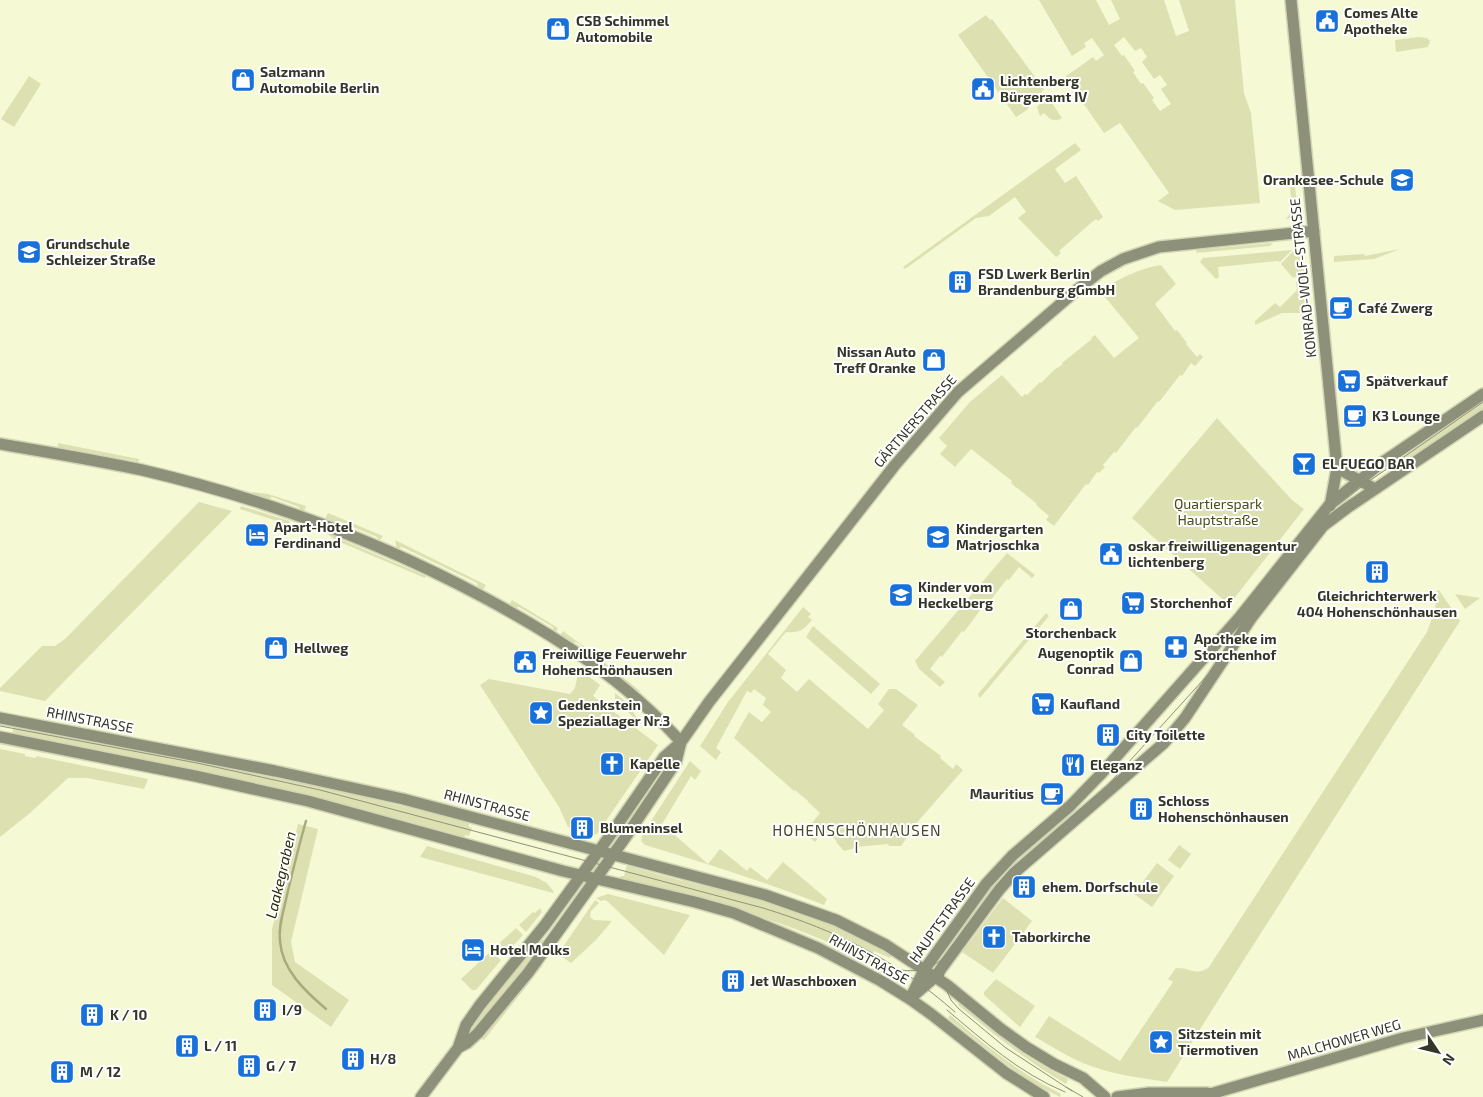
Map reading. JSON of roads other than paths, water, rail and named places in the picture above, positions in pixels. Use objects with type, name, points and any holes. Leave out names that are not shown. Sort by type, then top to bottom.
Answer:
[{"type":"main road","name":"KONRAD-WOLF-STRASSE","points":[[1291,0],[1337,468]]},
{"type":"main road","name":"GÄRTNERSTRASSE","points":[[458,1048],[466,1025],[480,1005],[545,925],[592,862],[664,757],[681,742],[709,702],[895,465],[948,403],[1078,289],[1101,271],[1123,259],[1152,248],[1314,231]]},
{"type":"main road","name":"HAUPTSTRASSE","points":[[910,999],[935,977],[999,890],[1014,873],[1164,743],[1185,718],[1243,621],[1330,504],[1358,480],[1483,394]]},
{"type":"main road","name":"HAUPTSTRASSE","points":[[910,999],[924,970],[986,884],[1012,856],[1070,806],[1243,621],[1326,524],[1483,416]]},
{"type":"main road","points":[[0,444],[141,470],[244,497],[386,549],[443,575],[508,610],[588,659],[630,691],[681,742]]},
{"type":"main road","points":[[1337,468],[1375,489]]},
{"type":"main road","name":"HAUPTSTRASSE","points":[[1326,524],[1337,468]]},
{"type":"main road","name":"RHINSTRASSE","points":[[6,719],[294,775],[403,799],[765,895],[798,906],[836,920],[886,945],[935,977],[1020,1042],[1054,1064],[1083,1078],[1105,1097]]},
{"type":"main road","name":"RHINSTRASSE","points":[[0,737],[292,798],[582,875],[695,902],[760,922],[840,958],[910,999],[1006,1073],[1044,1097]]},
{"type":"main road","name":"GÄRTNERSTRASSE","points":[[458,1048],[467,1044],[478,1033],[528,972],[613,855],[676,762],[681,742]]},
{"type":"main road","points":[[1112,761],[1120,773],[1127,775]]},
{"type":"main road","name":"MALCHOWER WEG","points":[[1200,1097],[1403,1038],[1483,1020]]},
{"type":"main road","points":[[421,1097],[458,1048]]},
{"type":"main road","name":"MALCHOWER WEG","points":[[1117,1097],[1148,1093],[1214,1093]]},
{"type":"waterway","name":"Laakegraben","points":[[306,821],[282,918],[280,941],[282,952],[290,971],[310,995],[326,1009]]},
{"type":"tram line","points":[[1072,1091],[1006,1048],[959,1009],[951,1000],[946,989],[943,978],[946,963],[953,948],[1009,876],[1098,796],[1213,669],[1255,609],[1327,515],[1337,483],[1338,453],[1294,0]]},
{"type":"tram line","points":[[1330,511],[1365,484],[1483,402]]},
{"type":"tram line","points":[[0,726],[197,763],[320,790],[763,908],[841,937],[865,949],[911,977],[955,1012]]},
{"type":"tram line","points":[[901,970],[915,971],[927,968],[948,954]]},
{"type":"tram line","points":[[947,1010],[1017,1066],[1065,1092]]},
{"type":"tram line","points":[[1066,1087],[1083,1097]]},
{"type":"place","name":"Comes Alte Apotheke","points":[[1327,21]]},
{"type":"place","name":"CSB Schimmel Automobile","points":[[558,29]]},
{"type":"place","name":"Salzmann Automobile Berlin","points":[[243,80]]},
{"type":"place","name":"Lichtenberg Bürgeramt IV","points":[[983,89]]},
{"type":"place","name":"Orankesee-Schule","points":[[1402,180]]},
{"type":"place","name":"Grundschule Schleizer Straße","points":[[29,252]]},
{"type":"place","name":"FSD Lwerk Berlin Brandenburg gGmbH","points":[[960,282]]},
{"type":"place","name":"Café Zwerg","points":[[1341,308]]},
{"type":"place","name":"Nissan Auto Treff Oranke","points":[[934,360]]},
{"type":"place","name":"Spätverkauf","points":[[1349,381]]},
{"type":"place","name":"K3 Lounge","points":[[1355,416]]},
{"type":"place","name":"EL FUEGO BAR","points":[[1304,464]]},
{"type":"place","name":"Apart-Hotel Ferdinand","points":[[257,535]]},
{"type":"place","name":"Kindergarten Matrjoschka","points":[[938,537]]},
{"type":"place","name":"oskar freiwilligenagentur lichtenberg","points":[[1111,554]]},
{"type":"place","name":"Gleichrichterwerk 404 Hohenschönhausen","points":[[1377,572]]},
{"type":"place","name":"Kinder vom Heckelberg","points":[[901,595]]},
{"type":"place","name":"Storchenhof","points":[[1133,603]]},
{"type":"place","name":"Storchenback","points":[[1071,609]]},
{"type":"place","name":"Apotheke im Storchenhof","points":[[1176,647]]},
{"type":"place","name":"Hellweg","points":[[276,648]]},
{"type":"place","name":"Augenoptik Conrad","points":[[1131,661]]},
{"type":"place","name":"Freiwillige Feuerwehr Hohenschönhausen","points":[[525,662]]},
{"type":"place","name":"Kaufland","points":[[1043,704]]},
{"type":"place","name":"Gedenkstein Speziallager Nr.3","points":[[541,713]]},
{"type":"place","name":"City Toilette","points":[[1108,735]]},
{"type":"place","name":"Kapelle","points":[[612,764]]},
{"type":"place","name":"Eleganz","points":[[1073,765]]},
{"type":"place","name":"Mauritius","points":[[1052,794]]},
{"type":"place","name":"Schloss Hohenschönhausen","points":[[1141,809]]},
{"type":"place","name":"Blumeninsel","points":[[582,828]]},
{"type":"place","name":"ehem. Dorfschule","points":[[1024,887]]},
{"type":"place","name":"Taborkirche","points":[[994,937]]},
{"type":"place","name":"Hotel Molks","points":[[473,950]]},
{"type":"place","name":"Jet Waschboxen","points":[[733,981]]},
{"type":"place","name":"I/9","points":[[265,1010]]},
{"type":"place","name":"K / 10","points":[[92,1015]]},
{"type":"place","name":"Sitzstein mit Tiermotiven","points":[[1161,1042]]},
{"type":"place","name":"L / 11","points":[[187,1046]]},
{"type":"place","name":"H/8","points":[[353,1059]]},
{"type":"place","name":"G / 7","points":[[249,1066]]},
{"type":"place","name":"M / 12","points":[[62,1072]]},
{"type":"district","name":"HOHENSCHÖNHAUSEN I","points":[[857,840]]},
{"type":"park label","name":"Quartierspark Hauptstraße","points":[[1218,512]]}]
